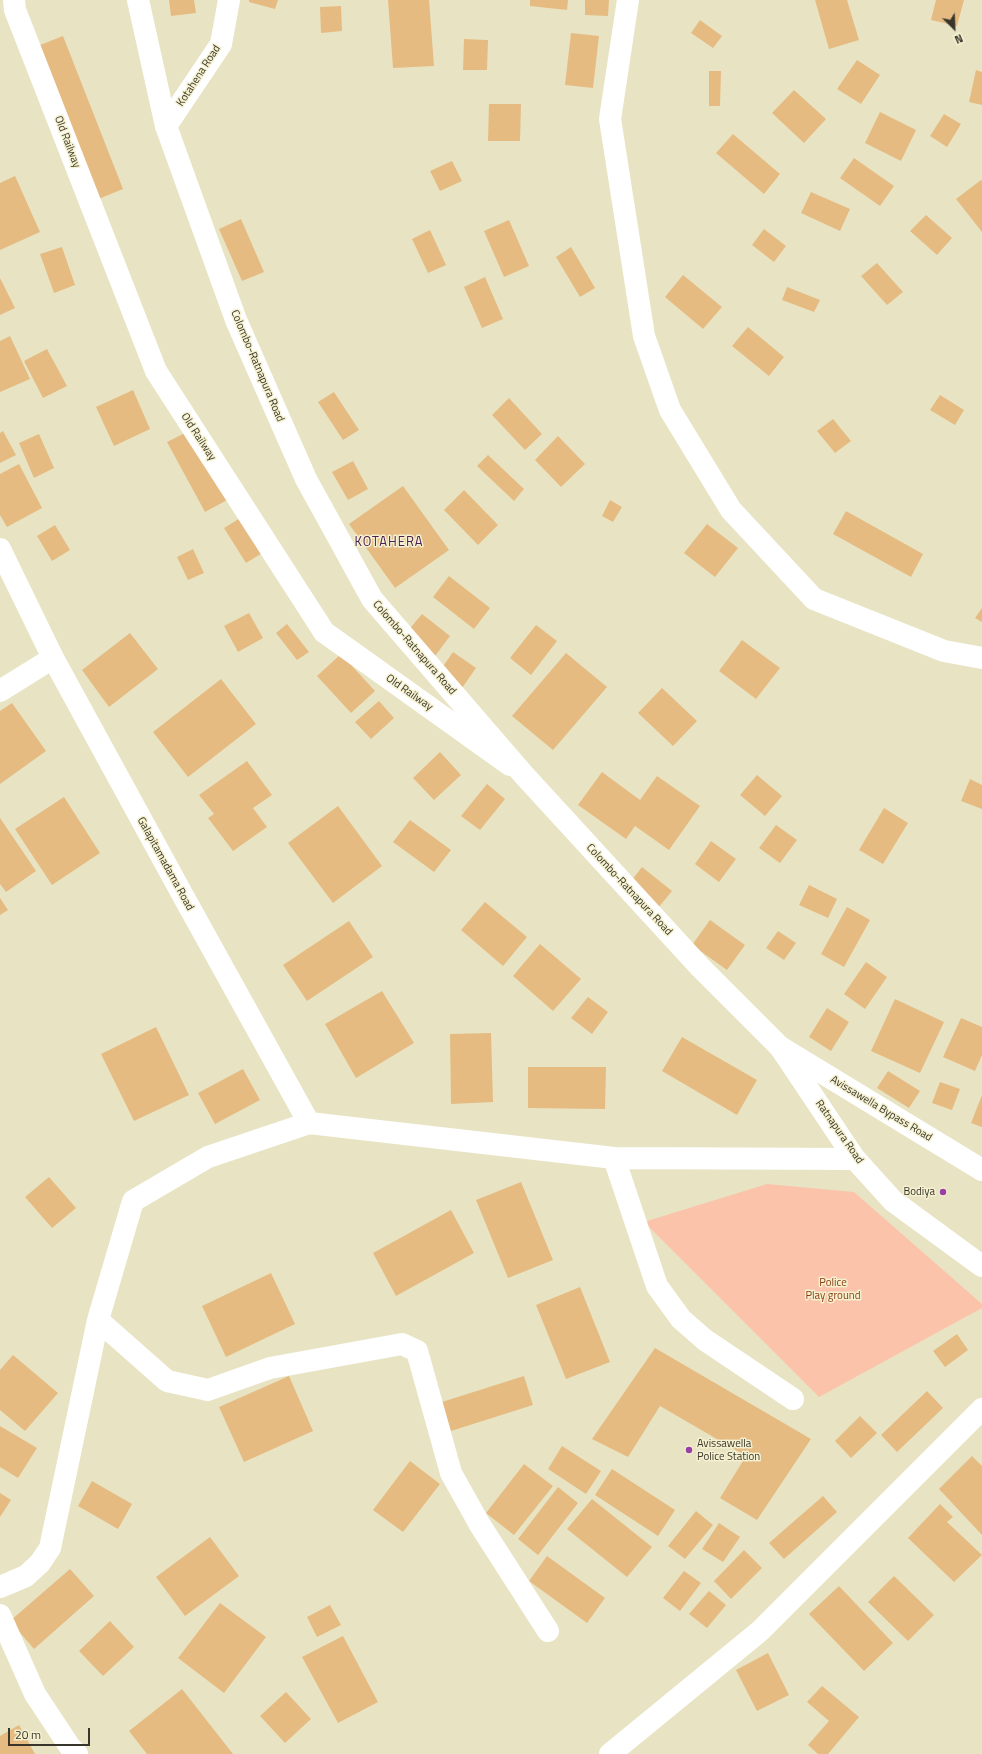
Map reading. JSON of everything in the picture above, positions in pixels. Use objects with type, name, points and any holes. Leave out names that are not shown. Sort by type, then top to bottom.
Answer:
[{"type":"main road","name":"Old Railway","points":[[14,0],[18,18],[156,371],[324,632],[523,774]]},
{"type":"main road","name":"Colombo-Ratnapura Road","points":[[138,0],[166,126],[236,320],[309,486],[372,599],[523,774],[700,967],[780,1047]]},
{"type":"main road","name":"Kotahena Road","points":[[166,126],[221,44],[229,0]]},
{"type":"main road","points":[[628,0],[610,119],[644,336],[670,410],[731,510],[814,599],[944,650],[982,658]]},
{"type":"main road","name":"Galapitamadama Road","points":[[0,549],[53,658],[180,892],[309,1123]]},
{"type":"main road","points":[[0,691],[53,658]]},
{"type":"main road","name":"Ratnapura Road","points":[[780,1047],[855,1159],[893,1201],[982,1266]]},
{"type":"main road","name":"Avissawella Bypass Road","points":[[780,1047],[982,1170]]},
{"type":"main road","points":[[0,1587],[26,1576],[40,1563],[50,1548],[98,1320],[134,1202],[208,1157],[309,1123],[614,1158],[855,1159]]},
{"type":"main road","points":[[614,1158],[657,1286],[681,1319],[705,1340],[793,1399]]},
{"type":"main road","points":[[98,1320],[167,1381],[208,1390],[270,1368],[402,1344],[417,1351],[451,1473],[480,1525],[548,1631]]},
{"type":"main road","points":[[610,1754],[760,1631],[982,1409]]},
{"type":"main road","points":[[0,1615],[35,1694],[70,1747],[77,1754]]},
{"type":"green space","name":"Police Play ground","points":[[767,1184],[854,1192],[982,1304],[982,1308],[819,1397],[644,1222]]},
{"type":"building","points":[[169,0],[194,0],[196,13],[171,16]]},
{"type":"building","points":[[249,0],[278,0],[275,9],[249,2]]},
{"type":"building","points":[[388,0],[429,0],[434,66],[393,68]]},
{"type":"building","points":[[530,0],[568,0],[567,10],[530,6]]},
{"type":"building","points":[[585,0],[609,0],[608,16],[585,15]]},
{"type":"building","points":[[815,0],[847,0],[859,40],[829,49]]},
{"type":"building","points":[[936,0],[964,0],[957,26],[931,20]]},
{"type":"building","points":[[341,6],[342,31],[321,33],[320,7]]},
{"type":"building","points":[[700,20],[722,36],[713,48],[691,33]]},
{"type":"building","points":[[571,33],[599,36],[593,88],[565,85]]},
{"type":"building","points":[[63,36],[123,189],[96,200],[35,47]]},
{"type":"building","points":[[464,39],[488,40],[487,70],[463,70]]},
{"type":"building","points":[[857,60],[880,75],[861,104],[837,89]]},
{"type":"building","points":[[976,70],[982,72],[982,105],[969,102]]},
{"type":"building","points":[[709,71],[721,71],[720,106],[709,106]]},
{"type":"building","points":[[794,90],[826,119],[804,143],[772,113]]},
{"type":"building","points":[[489,104],[521,104],[520,141],[488,141]]},
{"type":"building","points":[[880,112],[916,130],[901,161],[865,143]]},
{"type":"building","points":[[944,114],[961,124],[947,147],[930,136]]},
{"type":"building","points":[[733,134],[780,174],[764,194],[716,153]]},
{"type":"building","points":[[854,158],[894,186],[880,206],[840,178]]},
{"type":"building","points":[[452,161],[462,181],[440,191],[430,171]]},
{"type":"building","points":[[15,176],[40,232],[0,250],[0,183]]},
{"type":"building","points":[[981,180],[982,181],[982,232],[956,199]]},
{"type":"building","points":[[811,192],[850,209],[840,231],[801,213]]},
{"type":"building","points":[[926,215],[952,238],[937,255],[910,231]]},
{"type":"building","points":[[241,219],[264,272],[242,281],[219,229]]},
{"type":"building","points":[[509,220],[529,266],[504,277],[484,231]]},
{"type":"building","points":[[764,229],[786,246],[774,262],[752,245]]},
{"type":"building","points":[[430,230],[446,265],[428,273],[412,239]]},
{"type":"building","points":[[62,247],[75,285],[54,293],[40,254]]},
{"type":"building","points":[[571,247],[595,288],[580,297],[556,257]]},
{"type":"building","points":[[877,263],[903,292],[887,305],[861,276]]},
{"type":"building","points":[[683,275],[722,307],[703,329],[665,297]]},
{"type":"building","points":[[485,277],[503,319],[482,328],[464,287]]},
{"type":"building","points":[[0,278],[15,308],[0,315]]},
{"type":"building","points":[[787,287],[820,300],[814,312],[782,300]]},
{"type":"building","points":[[748,327],[784,357],[769,376],[732,346]]},
{"type":"building","points":[[10,336],[30,379],[0,392],[0,341]]},
{"type":"building","points":[[47,349],[67,386],[43,398],[24,361]]},
{"type":"building","points":[[133,390],[150,429],[114,446],[96,407]]},
{"type":"building","points":[[334,392],[359,430],[343,440],[318,402]]},
{"type":"building","points":[[940,395],[964,410],[955,425],[930,410]]},
{"type":"building","points":[[509,398],[542,434],[525,450],[492,415]]},
{"type":"building","points":[[833,419],[851,441],[835,453],[817,431]]},
{"type":"building","points":[[191,430],[229,499],[205,512],[167,442]]},
{"type":"building","points":[[3,431],[16,455],[0,463],[0,433]]},
{"type":"building","points":[[39,434],[54,468],[34,478],[19,443]]},
{"type":"building","points":[[558,436],[585,464],[561,487],[535,460]]},
{"type":"building","points":[[488,455],[524,489],[514,501],[477,466]]},
{"type":"building","points":[[353,461],[368,489],[348,500],[332,472]]},
{"type":"building","points":[[19,464],[42,508],[7,527],[0,515],[0,474]]},
{"type":"building","points":[[403,486],[449,550],[395,588],[349,524]]},
{"type":"building","points":[[464,490],[498,525],[478,545],[444,510]]},
{"type":"building","points":[[610,500],[622,507],[613,522],[602,516]]},
{"type":"building","points":[[846,511],[923,554],[911,577],[833,534]]},
{"type":"building","points":[[242,517],[264,552],[246,563],[224,528]]},
{"type":"building","points":[[707,524],[738,548],[715,577],[684,553]]},
{"type":"building","points":[[55,525],[70,550],[52,561],[37,536]]},
{"type":"building","points":[[193,549],[204,573],[188,580],[177,557]]},
{"type":"building","points":[[449,576],[490,608],[474,629],[433,597]]},
{"type":"building","points":[[982,608],[982,622],[975,618]]},
{"type":"building","points":[[249,613],[263,638],[238,652],[224,626]]},
{"type":"building","points":[[422,614],[450,636],[435,656],[406,633]]},
{"type":"building","points":[[287,624],[309,652],[297,660],[276,633]]},
{"type":"building","points":[[536,625],[557,641],[531,675],[510,658]]},
{"type":"building","points":[[130,633],[158,669],[109,707],[82,670]]},
{"type":"building","points":[[742,640],[780,668],[756,699],[719,671]]},
{"type":"building","points":[[453,652],[476,668],[462,688],[439,672]]},
{"type":"building","points":[[566,653],[607,687],[553,750],[512,716]]},
{"type":"building","points":[[341,654],[375,691],[351,713],[317,676]]},
{"type":"building","points":[[221,679],[256,724],[188,777],[153,732]]},
{"type":"building","points":[[662,688],[697,721],[673,746],[638,713]]},
{"type":"building","points":[[379,701],[394,718],[371,739],[355,722]]},
{"type":"building","points":[[12,703],[46,751],[0,784],[0,711]]},
{"type":"building","points":[[440,752],[461,775],[434,800],[413,778]]},
{"type":"building","points":[[247,761],[272,795],[253,808],[267,827],[233,851],[208,818],[214,814],[199,795]]},
{"type":"building","points":[[602,772],[640,800],[657,776],[700,806],[669,850],[635,826],[626,839],[578,805]]},
{"type":"building","points":[[757,775],[782,796],[765,816],[740,795]]},
{"type":"building","points":[[970,779],[982,785],[982,809],[961,801]]},
{"type":"building","points":[[487,784],[505,799],[480,830],[461,816]]},
{"type":"building","points":[[64,797],[100,853],[52,885],[15,829]]},
{"type":"building","points":[[338,806],[382,866],[333,903],[288,843]]},
{"type":"building","points":[[884,808],[908,823],[883,864],[859,850]]},
{"type":"building","points":[[0,818],[36,871],[6,892],[0,884]]},
{"type":"building","points":[[410,820],[451,850],[434,872],[393,842]]},
{"type":"building","points":[[776,825],[797,840],[780,863],[759,848]]},
{"type":"building","points":[[711,841],[736,859],[719,882],[695,864]]},
{"type":"building","points":[[642,867],[672,891],[658,908],[628,885]]},
{"type":"building","points":[[809,885],[837,899],[828,918],[799,905]]},
{"type":"building","points":[[0,898],[8,910],[0,915]]},
{"type":"building","points":[[485,902],[527,937],[503,966],[461,930]]},
{"type":"building","points":[[847,907],[870,920],[844,967],[821,954]]},
{"type":"building","points":[[710,920],[745,945],[727,970],[692,945]]},
{"type":"building","points":[[349,921],[373,957],[307,1001],[283,965]]},
{"type":"building","points":[[778,931],[796,943],[784,960],[766,948]]},
{"type":"building","points":[[540,944],[581,979],[553,1011],[513,976]]},
{"type":"building","points":[[866,962],[887,977],[865,1009],[844,994]]},
{"type":"building","points":[[382,991],[414,1043],[356,1078],[325,1024]]},
{"type":"building","points":[[588,997],[608,1012],[592,1034],[571,1018]]},
{"type":"building","points":[[895,999],[944,1022],[920,1073],[871,1051]]},
{"type":"building","points":[[827,1008],[849,1022],[831,1051],[809,1037]]},
{"type":"building","points":[[961,1018],[982,1027],[982,1055],[975,1071],[943,1057]]},
{"type":"building","points":[[156,1027],[189,1095],[134,1121],[101,1054]]},
{"type":"building","points":[[491,1033],[493,1102],[451,1104],[450,1034]]},
{"type":"building","points":[[682,1037],[757,1080],[737,1115],[662,1071]]},
{"type":"building","points":[[528,1067],[606,1067],[605,1109],[528,1108]]},
{"type":"building","points":[[243,1069],[260,1100],[215,1124],[198,1093]]},
{"type":"building","points":[[888,1071],[920,1091],[909,1108],[877,1088]]},
{"type":"building","points":[[940,1082],[960,1089],[952,1110],[932,1103]]},
{"type":"building","points":[[982,1095],[982,1127],[971,1123]]},
{"type":"building","points":[[49,1177],[76,1208],[52,1228],[25,1197]]},
{"type":"building","points":[[521,1182],[553,1260],[508,1278],[476,1200]]},
{"type":"building","points":[[451,1210],[474,1253],[396,1296],[373,1253]]},
{"type":"building","points":[[271,1273],[295,1324],[226,1357],[202,1306]]},
{"type":"building","points":[[580,1287],[610,1362],[566,1379],[536,1305]]},
{"type":"building","points":[[957,1334],[968,1350],[945,1367],[933,1351]]},
{"type":"building","points":[[655,1348],[811,1439],[757,1520],[720,1498],[746,1456],[660,1406],[628,1457],[592,1439]]},
{"type":"building","points":[[13,1355],[58,1393],[25,1431],[0,1410],[0,1370]]},
{"type":"building","points":[[289,1376],[313,1431],[244,1462],[219,1407]]},
{"type":"building","points":[[524,1376],[533,1405],[451,1431],[442,1402]]},
{"type":"building","points":[[927,1391],[943,1408],[897,1452],[881,1435]]},
{"type":"building","points":[[860,1416],[877,1433],[851,1458],[835,1441]]},
{"type":"building","points":[[0,1426],[37,1448],[18,1478],[0,1467]]},
{"type":"building","points":[[562,1446],[601,1471],[586,1494],[548,1469]]},
{"type":"building","points":[[972,1456],[982,1466],[982,1535],[939,1489]]},
{"type":"building","points":[[410,1461],[440,1484],[403,1532],[373,1510]]},
{"type":"building","points":[[524,1464],[553,1486],[514,1535],[486,1513]]},
{"type":"building","points":[[612,1469],[675,1510],[658,1536],[595,1495]]},
{"type":"building","points":[[92,1481],[132,1504],[118,1529],[78,1506]]},
{"type":"building","points":[[558,1487],[578,1503],[538,1555],[518,1539]]},
{"type":"building","points":[[0,1493],[11,1500],[0,1517]]},
{"type":"building","points":[[823,1496],[837,1512],[784,1559],[769,1543]]},
{"type":"building","points":[[592,1499],[652,1547],[627,1577],[567,1529]]},
{"type":"building","points":[[940,1504],[953,1517],[947,1522],[982,1555],[954,1582],[908,1538]]},
{"type":"building","points":[[696,1511],[713,1525],[685,1559],[668,1546]]},
{"type":"building","points":[[719,1523],[740,1537],[723,1562],[702,1549]]},
{"type":"building","points":[[210,1537],[239,1576],[185,1616],[156,1577]]},
{"type":"building","points":[[744,1550],[762,1568],[731,1599],[714,1581]]},
{"type":"building","points":[[547,1556],[605,1598],[587,1623],[529,1581]]},
{"type":"building","points":[[70,1569],[94,1596],[34,1649],[10,1621]]},
{"type":"building","points":[[684,1571],[701,1583],[680,1611],[663,1598]]},
{"type":"building","points":[[894,1576],[934,1615],[908,1641],[868,1602]]},
{"type":"building","points":[[839,1586],[893,1643],[864,1671],[809,1614]]},
{"type":"building","points":[[709,1591],[726,1605],[707,1628],[689,1614]]},
{"type":"building","points":[[220,1603],[266,1637],[224,1693],[178,1658]]},
{"type":"building","points":[[330,1605],[341,1625],[317,1637],[307,1617]]},
{"type":"building","points":[[110,1621],[134,1647],[103,1676],[79,1651]]},
{"type":"building","points":[[343,1636],[378,1702],[338,1723],[302,1657]]},
{"type":"building","points":[[768,1653],[789,1695],[757,1711],[736,1670]]},
{"type":"building","points":[[822,1686],[859,1717],[828,1754],[818,1754],[808,1745],[829,1721],[807,1702]]},
{"type":"building","points":[[182,1689],[233,1754],[147,1754],[129,1731]]},
{"type":"building","points":[[286,1692],[311,1719],[285,1743],[260,1716]]},
{"type":"building","points":[[19,1725],[35,1754],[0,1754],[0,1736]]},
{"type":"place","name":"Bodiya","points":[[943,1192]]},
{"type":"place","name":"Avissawella Police Station","points":[[689,1450]]},
{"type":"district","name":"KOTAHERA","points":[[389,543]]}]
